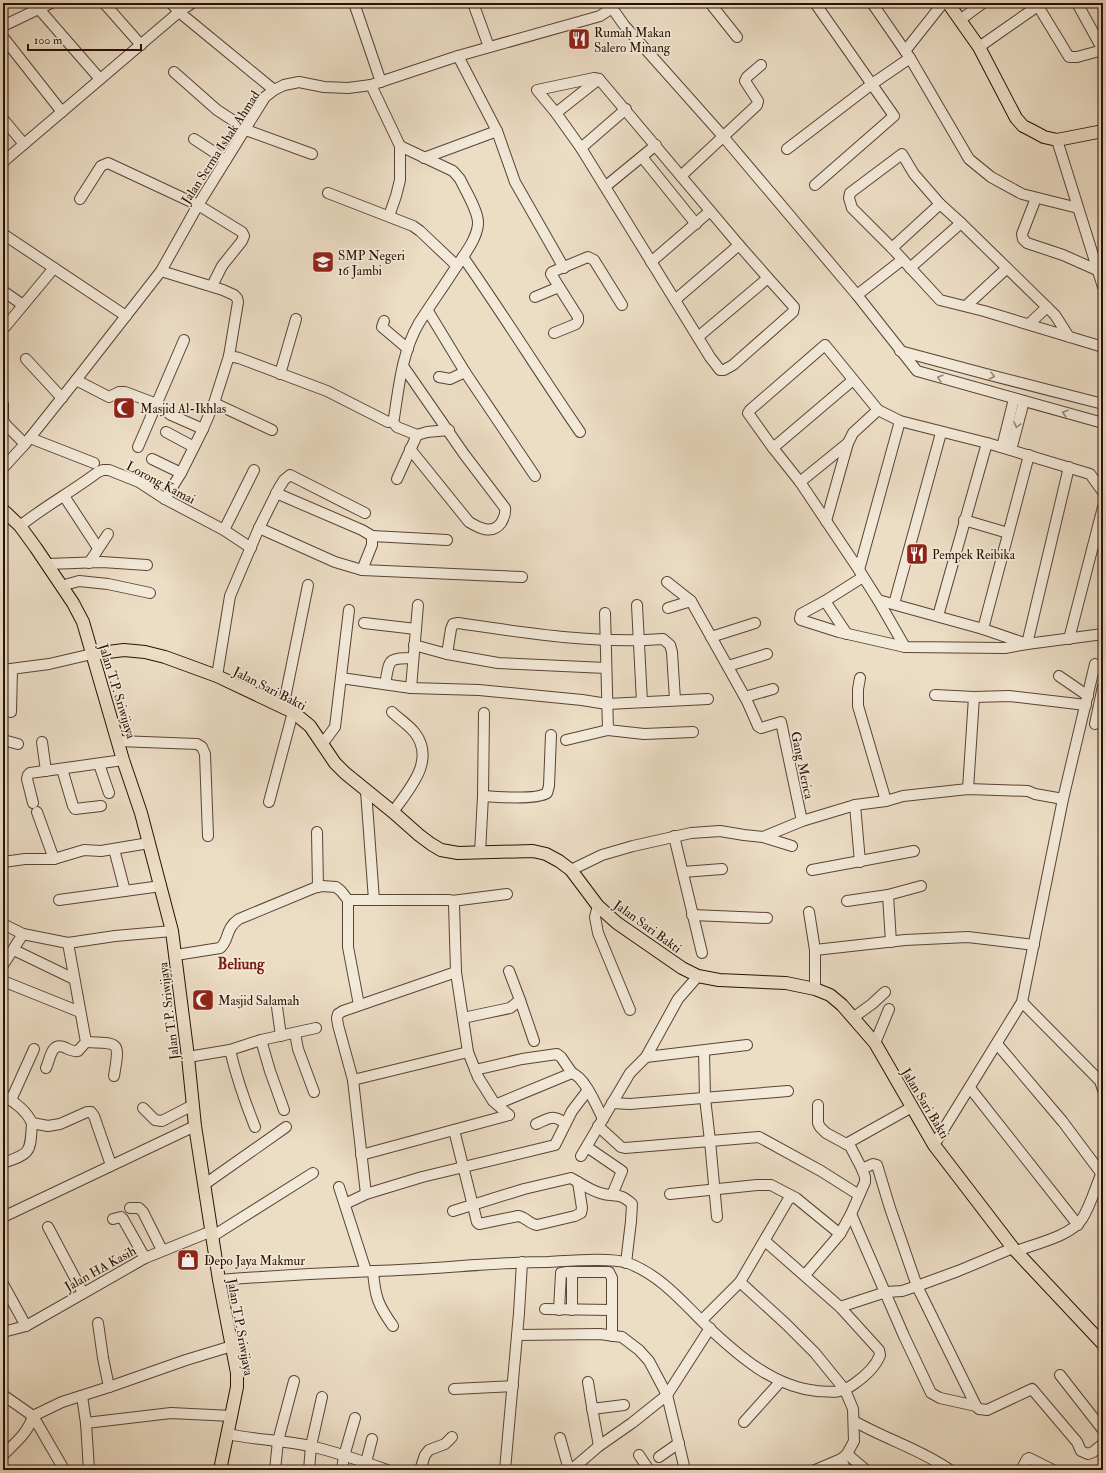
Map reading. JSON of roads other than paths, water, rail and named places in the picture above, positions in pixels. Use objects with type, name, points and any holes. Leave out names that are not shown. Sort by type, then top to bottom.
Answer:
[{"type":"main road","points":[[948,3],[979,47],[1016,118],[1023,126],[1044,137],[1057,140],[1103,131]]},
{"type":"main road","name":"Jalan T.P. Sriwijaya","points":[[3,510],[20,526],[73,603],[83,622],[141,813],[172,931],[176,954],[195,1126],[219,1280],[237,1373],[237,1387],[232,1416],[220,1470]]},
{"type":"main road","name":"Jalan Sari Bakti","points":[[92,654],[124,650],[144,652],[165,657],[217,676],[288,710],[310,726],[323,743],[335,763],[345,773],[419,835],[441,850],[458,853],[533,851],[546,854],[571,870],[598,906],[617,923],[682,968],[698,976],[719,980],[786,983],[815,989],[830,994],[854,1017],[875,1043],[934,1145],[1014,1249],[1103,1344]]},
{"type":"street","points":[[3,26],[51,3]]},
{"type":"street","points":[[104,3],[141,45]]},
{"type":"street","points":[[171,3],[274,90]]},
{"type":"street","points":[[3,162],[141,45],[178,8],[192,3]]},
{"type":"street","points":[[354,3],[381,82]]},
{"type":"street","points":[[473,3],[489,47]]},
{"type":"street","points":[[710,3],[737,37]]},
{"type":"street","points":[[815,3],[894,116],[815,184]]},
{"type":"street","points":[[872,3],[907,55],[969,159],[991,177],[1022,194],[1078,208]]},
{"type":"street","points":[[787,149],[872,84],[907,55],[943,3]]},
{"type":"street","points":[[960,20],[983,3]]},
{"type":"street","points":[[979,47],[1040,4],[1070,57],[1077,57],[1103,50],[1077,3]]},
{"type":"street","points":[[614,6],[624,25],[723,137],[857,295],[916,371],[1103,423]]},
{"type":"street","name":"Jalan Serma Ishak Ahmad","points":[[3,468],[28,441],[161,271],[198,205],[246,130],[265,97],[274,90],[284,85],[299,82],[348,88],[371,86],[458,56],[600,16],[614,6]]},
{"type":"street","points":[[39,9],[100,79]]},
{"type":"street","points":[[3,37],[62,112]]},
{"type":"street","points":[[458,56],[497,131],[515,182],[564,268]]},
{"type":"street","points":[[681,176],[757,105],[758,100],[745,81],[747,77],[761,65]]},
{"type":"street","points":[[174,72],[217,110],[246,130],[312,154]]},
{"type":"street","points":[[599,78],[739,246],[794,307],[793,312],[733,365],[724,370],[720,370],[714,362],[581,148],[556,113],[536,90],[599,78]]},
{"type":"street","points":[[556,113],[599,78]]},
{"type":"street","points":[[371,86],[400,146],[400,180],[389,216]]},
{"type":"street","points":[[581,148],[626,109]]},
{"type":"street","points":[[3,119],[24,144]]},
{"type":"street","points":[[424,158],[497,131]]},
{"type":"street","points":[[194,139],[226,160]]},
{"type":"street","points":[[1057,140],[1103,287]]},
{"type":"street","points":[[606,186],[656,145]]},
{"type":"street","points":[[392,421],[394,418],[403,366],[408,349],[419,324],[463,257],[477,231],[478,222],[476,212],[460,179],[453,171],[400,146]]},
{"type":"street","points":[[1070,337],[1055,314],[940,204],[914,174],[902,154],[853,190],[849,198],[852,208],[892,248],[940,300],[1029,324],[1070,337],[1103,347]]},
{"type":"street","points":[[642,157],[696,224]]},
{"type":"street","points":[[80,199],[101,166],[108,163],[198,205],[242,232],[244,236],[242,241],[222,266],[212,286]]},
{"type":"street","points":[[328,193],[416,228],[456,266]]},
{"type":"street","points":[[1036,198],[1022,234],[1023,239],[1027,243],[1063,255],[1098,271]]},
{"type":"street","points":[[892,248],[940,204]]},
{"type":"street","points":[[651,262],[710,211]]},
{"type":"street","points":[[910,268],[961,223]]},
{"type":"street","points":[[3,234],[126,316]]},
{"type":"street","points":[[675,300],[739,246]]},
{"type":"street","points":[[463,257],[543,379],[580,432]]},
{"type":"street","points":[[554,333],[576,324],[578,317],[551,274],[552,272],[588,257],[592,258],[622,306]]},
{"type":"street","points":[[857,295],[902,260]]},
{"type":"street","points":[[3,324],[5,327],[54,268]]},
{"type":"street","points":[[966,306],[1006,268]]},
{"type":"street","points":[[161,271],[212,286],[234,295],[238,302],[229,356],[214,403],[181,473],[165,499]]},
{"type":"street","points":[[698,337],[768,278]]},
{"type":"street","points":[[535,297],[558,287]]},
{"type":"street","points":[[3,291],[23,305]]},
{"type":"street","points":[[1029,324],[1047,307]]},
{"type":"street","points":[[428,311],[465,372],[536,476]]},
{"type":"street","points":[[280,374],[296,319]]},
{"type":"street","points":[[384,320],[382,327],[408,349]]},
{"type":"street","points":[[138,447],[184,340]]},
{"type":"street","points":[[905,647],[878,600],[800,482],[748,413],[825,345],[878,410],[900,422],[1006,448],[1090,474],[1103,492]]},
{"type":"street","points":[[900,350],[1103,404]]},
{"type":"street","points":[[229,356],[239,358],[327,391],[388,422],[392,421]]},
{"type":"street","points":[[26,359],[62,398]]},
{"type":"street","points":[[403,366],[449,430],[464,454],[505,508],[504,518],[497,528],[490,530],[481,529],[469,522],[410,449]]},
{"type":"street","points":[[440,377],[450,379],[465,372]]},
{"type":"street","points":[[76,380],[109,397],[119,392],[125,392],[156,404],[172,415],[203,429]]},
{"type":"street","points":[[773,448],[853,380]]},
{"type":"street","points":[[1006,448],[1019,400]]},
{"type":"street","points":[[214,403],[272,430]]},
{"type":"street","points":[[3,404],[3,420],[6,425],[28,441],[94,463]]},
{"type":"street","points":[[826,521],[848,443],[853,433],[878,410]]},
{"type":"street","points":[[392,421],[397,427],[417,435],[428,432],[449,430]]},
{"type":"street","points":[[900,422],[861,574],[825,601],[801,614],[800,619],[847,634],[905,647],[1005,648],[1103,634]]},
{"type":"street","points":[[166,432],[194,447]]},
{"type":"street","points":[[894,604],[942,433]]},
{"type":"street","points":[[397,479],[417,435]]},
{"type":"street","points":[[800,482],[848,443]]},
{"type":"street","points":[[938,616],[987,443]]},
{"type":"street","points":[[983,629],[1029,455]]},
{"type":"street","points":[[152,459],[181,473]]},
{"type":"street","points":[[1027,644],[1069,467]]},
{"type":"street","name":"Lorong Kamai","points":[[20,526],[40,510],[64,496],[98,472],[109,470],[139,482],[165,499],[224,530],[251,548]]},
{"type":"street","points":[[224,530],[254,470]]},
{"type":"street","points":[[217,676],[230,596],[259,528],[284,480],[290,475],[365,513]]},
{"type":"street","points":[[276,493],[362,530],[372,536],[447,540]]},
{"type":"street","points":[[64,496],[98,548]]},
{"type":"street","points":[[1069,638],[1103,507]]},
{"type":"street","points":[[964,520],[1008,533]]},
{"type":"street","points":[[259,528],[335,562],[362,570],[522,577]]},
{"type":"street","points":[[89,563],[108,534]]},
{"type":"street","points":[[362,570],[372,544],[372,536]]},
{"type":"street","points":[[47,564],[89,563],[147,565]]},
{"type":"street","points":[[61,586],[79,581],[108,584],[150,593]]},
{"type":"street","name":"Gang Merica","points":[[667,582],[691,601],[745,697],[758,726],[761,728],[781,722],[802,822]]},
{"type":"street","points":[[269,802],[288,710],[308,585]]},
{"type":"street","points":[[878,600],[983,629],[1027,644]]},
{"type":"street","points":[[668,608],[691,601]]},
{"type":"street","points":[[825,601],[847,634]]},
{"type":"street","points":[[410,688],[418,605]]},
{"type":"street","points":[[637,605],[642,702]]},
{"type":"street","points":[[323,743],[335,727],[349,610]]},
{"type":"street","points":[[605,613],[608,730]]},
{"type":"street","points":[[364,623],[416,629]]},
{"type":"street","points":[[447,654],[451,629],[453,624],[458,623],[530,634],[605,640],[639,641],[663,639],[670,645],[675,700]]},
{"type":"street","points":[[711,637],[755,623]]},
{"type":"street","points":[[414,645],[447,654],[498,663],[606,668]]},
{"type":"street","points":[[12,712],[8,670],[49,664],[92,654]]},
{"type":"street","points":[[728,666],[767,654]]},
{"type":"street","points":[[385,684],[390,661],[394,658],[413,658]]},
{"type":"street","points":[[934,1145],[1022,1002],[1063,799],[1095,664]]},
{"type":"street","points":[[1059,676],[1087,700]]},
{"type":"street","points":[[341,678],[410,688],[479,690],[582,700],[607,704],[708,699]]},
{"type":"street","points":[[860,678],[858,689],[858,706],[886,801]]},
{"type":"street","points":[[1095,724],[1103,686]]},
{"type":"street","points":[[745,697],[773,689]]},
{"type":"street","points":[[935,695],[974,697],[1009,696],[1087,700]]},
{"type":"street","points":[[968,789],[974,697]]},
{"type":"street","points":[[392,712],[414,732],[420,742],[422,754],[420,773],[393,812]]},
{"type":"street","points":[[480,853],[483,796],[484,712]]},
{"type":"street","points":[[566,740],[608,730],[644,734],[693,732]]},
{"type":"street","points":[[483,796],[521,797],[540,796],[547,793],[549,786],[551,735]]},
{"type":"street","points":[[3,740],[18,744]]},
{"type":"street","points":[[118,741],[197,744],[202,747],[205,754],[208,836]]},
{"type":"street","points":[[42,742],[46,771]]},
{"type":"street","points":[[54,859],[35,808],[27,779],[28,775],[30,773],[124,760]]},
{"type":"street","points":[[99,764],[110,793]]},
{"type":"street","points":[[62,769],[73,806],[75,808],[101,806]]},
{"type":"street","points":[[763,837],[802,822],[855,805],[886,801],[903,796],[968,789],[1028,791],[1035,794],[1063,799]]},
{"type":"street","points":[[366,791],[374,900]]},
{"type":"street","points":[[855,805],[860,862]]},
{"type":"street","points":[[571,870],[602,855],[691,833],[720,831],[763,837],[792,846]]},
{"type":"street","points":[[317,832],[318,887]]},
{"type":"street","points":[[674,836],[702,953]]},
{"type":"street","points":[[3,862],[26,859],[54,859],[84,850],[101,851],[149,843]]},
{"type":"street","points":[[114,849],[125,891]]},
{"type":"street","points":[[812,870],[914,851]]},
{"type":"street","points":[[682,872],[722,869]]},
{"type":"street","points":[[59,900],[161,886]]},
{"type":"street","points":[[847,901],[888,895],[921,886]]},
{"type":"street","points":[[176,954],[220,948],[223,946],[230,927],[239,919],[318,887],[336,887],[341,890],[348,900],[348,947],[359,1005]]},
{"type":"street","points":[[348,900],[452,901],[507,894]]},
{"type":"street","points":[[888,895],[891,942]]},
{"type":"street","points":[[361,1155],[509,1115],[493,1101],[478,1077],[468,1052],[456,972],[454,904],[452,901]]},
{"type":"street","points":[[598,906],[595,916],[598,933],[630,1010]]},
{"type":"street","points":[[809,912],[814,950],[815,989]]},
{"type":"street","points":[[692,915],[767,918]]},
{"type":"street","points":[[3,924],[23,934],[68,943],[115,936],[172,931]]},
{"type":"street","points":[[3,965],[23,934]]},
{"type":"street","points":[[814,950],[906,940],[968,937],[1034,945]]},
{"type":"street","points":[[68,943],[86,1042]]},
{"type":"street","points":[[14,950],[74,979]]},
{"type":"street","points":[[509,971],[534,1041]]},
{"type":"street","points":[[366,1194],[353,1080],[337,1018],[338,1014],[359,1005],[456,972]]},
{"type":"street","points":[[581,1156],[630,1073],[646,1057],[678,999],[698,976]]},
{"type":"street","points":[[3,981],[80,1012]]},
{"type":"street","points":[[854,1017],[885,992]]},
{"type":"street","points":[[463,1018],[510,1008],[520,1000]]},
{"type":"street","points":[[1022,1002],[1100,1081],[1103,1090]]},
{"type":"street","points":[[278,1007],[281,1036]]},
{"type":"street","points":[[875,1043],[889,1009]]},
{"type":"street","points":[[188,1057],[230,1050],[261,1040],[316,1028]]},
{"type":"street","points":[[295,1033],[298,1048],[314,1092]]},
{"type":"street","points":[[261,1040],[284,1110]]},
{"type":"street","points":[[46,1068],[54,1048],[62,1046],[78,1051],[86,1042]]},
{"type":"street","points":[[86,1042],[107,1043],[114,1045],[117,1048],[118,1054],[114,1076]]},
{"type":"street","points":[[840,1307],[886,1292],[902,1291],[1014,1249],[1058,1236],[1078,1225],[1083,1218],[1102,1172],[1063,1122],[997,1044]]},
{"type":"street","points":[[646,1057],[747,1045]]},
{"type":"street","points":[[3,1163],[26,1154],[31,1146],[32,1123],[25,1111],[7,1098],[34,1049]]},
{"type":"street","points":[[230,1050],[255,1127]]},
{"type":"street","points":[[704,1051],[705,1098],[717,1218]]},
{"type":"street","points":[[353,1080],[468,1052]]},
{"type":"street","points":[[475,1070],[522,1059],[557,1054],[561,1057],[572,1073],[577,1074],[588,1090],[600,1122],[622,1147],[625,1148],[759,1137],[859,1194]]},
{"type":"street","points":[[496,1104],[572,1073]]},
{"type":"street","points":[[970,1088],[1078,1225]]},
{"type":"street","points":[[345,1204],[366,1194],[422,1177],[555,1145],[572,1111],[588,1090]]},
{"type":"street","points":[[612,1103],[630,1104],[788,1091]]},
{"type":"street","points":[[805,1275],[840,1234],[851,1214],[865,1177],[850,1146],[826,1133],[820,1127],[818,1123],[818,1105]]},
{"type":"street","points":[[143,1108],[155,1120],[162,1121],[193,1106]]},
{"type":"street","points":[[846,1144],[912,1107]]},
{"type":"street","points":[[32,1123],[48,1126],[60,1124],[87,1112],[91,1112],[94,1116],[111,1165]]},
{"type":"street","points":[[536,1124],[552,1117],[565,1123]]},
{"type":"street","points":[[3,1216],[195,1126]]},
{"type":"street","points":[[204,1184],[286,1127]]},
{"type":"street","points":[[454,1130],[476,1222],[479,1224],[482,1225],[518,1216],[523,1217],[526,1221],[537,1225],[575,1216],[581,1213],[582,1208],[578,1182]]},
{"type":"street","points":[[587,1147],[622,1171],[612,1195]]},
{"type":"street","points":[[862,1169],[873,1164],[876,1165],[917,1286],[976,1406]]},
{"type":"street","name":"Jalan HA Kasih","points":[[3,1332],[26,1326],[83,1292],[145,1258],[162,1250],[212,1233],[313,1173]]},
{"type":"street","points":[[453,1211],[518,1190],[571,1178],[598,1193],[619,1195],[624,1197],[632,1204],[632,1221],[626,1263]]},
{"type":"street","points":[[670,1194],[714,1188],[766,1184],[776,1187],[796,1198],[840,1234]]},
{"type":"street","points":[[339,1187],[370,1271],[380,1308],[393,1326]]},
{"type":"street","points":[[702,1320],[740,1282],[788,1200],[792,1197]]},
{"type":"street","points":[[130,1208],[139,1208],[143,1212],[162,1250]]},
{"type":"street","points":[[851,1214],[904,1336],[931,1393],[940,1398],[976,1406],[978,1409],[987,1410],[1032,1389],[1077,1442],[1081,1451],[1088,1454],[1103,1444]]},
{"type":"street","points":[[113,1219],[121,1217],[123,1219],[145,1258]]},
{"type":"street","points":[[48,1227],[83,1292]]},
{"type":"street","points":[[219,1280],[522,1262],[609,1260],[626,1263],[650,1273],[683,1300],[710,1328],[750,1363],[780,1382],[812,1390],[831,1392],[845,1390],[861,1379],[878,1360],[880,1355],[879,1350],[840,1307],[765,1241]]},
{"type":"street","points":[[566,1261],[569,1272],[572,1310]]},
{"type":"street","points":[[506,1470],[522,1262]]},
{"type":"street","points":[[559,1310],[560,1275],[563,1272],[609,1272],[612,1278],[612,1336]]},
{"type":"street","points":[[740,1282],[815,1353],[845,1390],[853,1409],[854,1440],[844,1456],[819,1469]]},
{"type":"street","points":[[3,1284],[26,1326]]},
{"type":"street","points":[[545,1309],[611,1310]]},
{"type":"street","points":[[98,1323],[109,1387]]},
{"type":"street","points":[[560,1438],[570,1470],[599,1446],[632,1423],[667,1395],[710,1328]]},
{"type":"street","points":[[517,1335],[600,1334],[622,1337],[639,1350],[649,1361],[667,1395],[685,1470]]},
{"type":"street","points":[[3,1455],[25,1434],[30,1427],[33,1416],[62,1402],[232,1346]]},
{"type":"street","points":[[1060,1375],[1103,1430]]},
{"type":"street","points":[[275,1470],[278,1441],[294,1381]]},
{"type":"street","points":[[588,1382],[599,1446]]},
{"type":"street","points":[[744,1422],[780,1382]]},
{"type":"street","points":[[454,1389],[513,1386]]},
{"type":"street","points":[[3,1395],[33,1416],[62,1466]]},
{"type":"street","points":[[82,1396],[86,1423],[89,1470]]},
{"type":"street","points":[[309,1470],[311,1446],[322,1397]]},
{"type":"street","points":[[592,1409],[624,1405]]},
{"type":"street","points":[[86,1423],[171,1413],[232,1416]]},
{"type":"street","points":[[342,1470],[344,1456],[355,1418]]},
{"type":"street","points":[[854,1421],[888,1439],[935,1460],[950,1470]]},
{"type":"street","points":[[228,1434],[246,1438],[311,1446],[344,1456],[364,1466],[387,1470]]},
{"type":"street","points":[[420,1470],[425,1455],[429,1450],[445,1444],[452,1437]]},
{"type":"street","points":[[364,1466],[372,1439]]},
{"type":"street","points":[[659,1457],[679,1443]]},
{"type":"street","points":[[639,1455],[649,1470]]},
{"type":"street","points":[[844,1456],[846,1470]]},
{"type":"street","points":[[844,1456],[866,1470]]},
{"type":"street","points":[[1021,1470],[1029,1458],[1053,1470]]},
{"type":"place","name":"Rumah Makan Salero Minang","points":[[579,39]]},
{"type":"place","name":"SMP Negeri 16 Jambi","points":[[323,262]]},
{"type":"place","name":"Masjid Al-Ikhlas","points":[[124,408]]},
{"type":"place","name":"Pempek Reibika","points":[[917,554]]},
{"type":"place","name":"Masjid Salamah","points":[[203,1000]]},
{"type":"place","name":"Depo Jaya Makmur","points":[[188,1260]]},
{"type":"district","name":"Beliung","points":[[241,964]]}]
